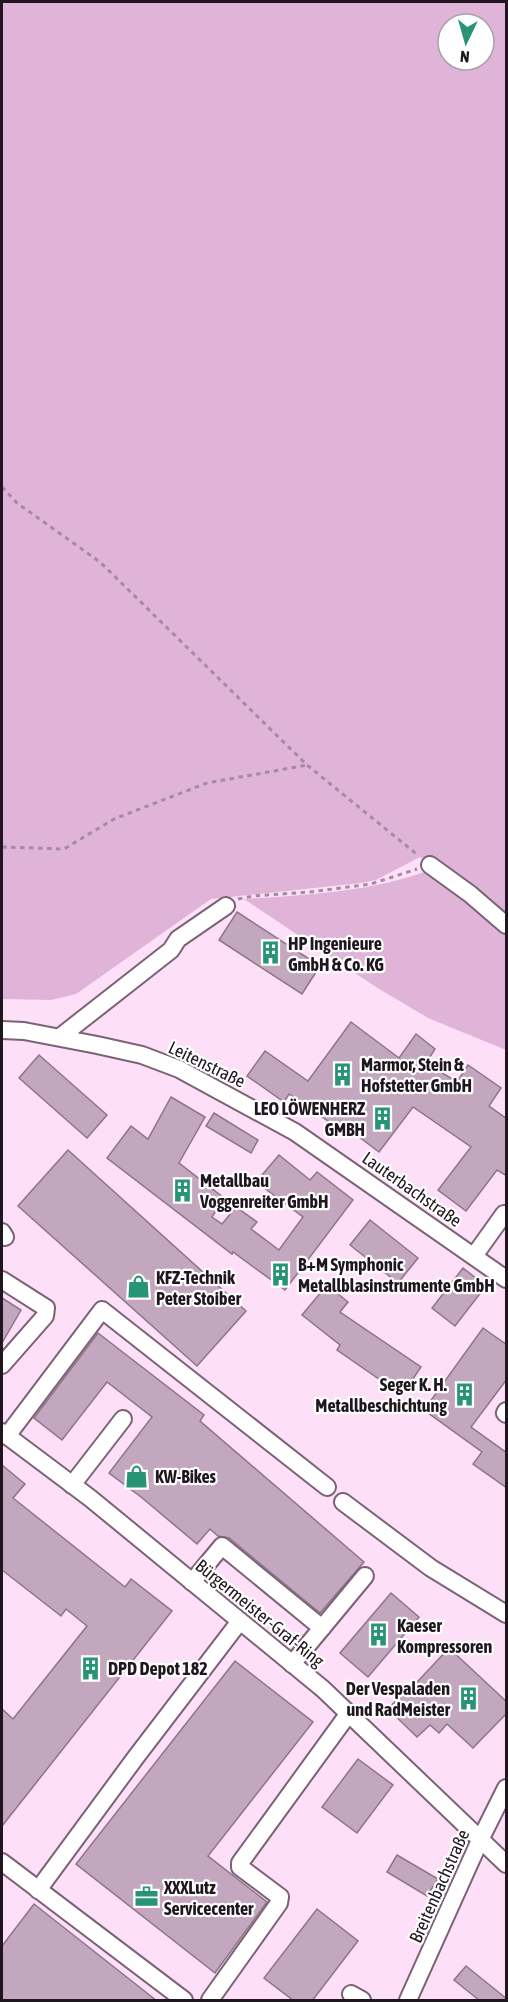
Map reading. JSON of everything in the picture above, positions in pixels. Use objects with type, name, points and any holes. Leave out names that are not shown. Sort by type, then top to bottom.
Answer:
[{"type":"street","points":[[430,865],[507,925]]},
{"type":"street","points":[[60,1038],[171,950],[178,939],[226,906]]},
{"type":"street","name":"Leitenstraße","points":[[2,1030],[60,1038],[142,1055],[179,1069],[295,1132]]},
{"type":"street","name":"Lauterbachstraße","points":[[295,1132],[507,1279]]},
{"type":"street","points":[[474,1256],[504,1214]]},
{"type":"street","points":[[2,1280],[46,1308],[45,1316],[3,1362]]},
{"type":"street","points":[[4,1434],[102,1310],[327,1487]]},
{"type":"street","points":[[72,1485],[123,1419]]},
{"type":"street","name":"Bürgermeister-Graf-Ring","points":[[4,1434],[72,1485],[292,1664],[348,1713],[507,1864]]},
{"type":"street","points":[[343,1502],[431,1568],[507,1614]]},
{"type":"street","points":[[192,1582],[222,1546],[322,1628]]},
{"type":"street","points":[[292,1664],[365,1576]]},
{"type":"street","points":[[38,1890],[143,1747],[240,1621]]},
{"type":"street","points":[[210,2001],[279,1903],[280,1897],[240,1867],[240,1863],[348,1713]]},
{"type":"street","name":"Breitenbachstraße","points":[[408,2001],[481,1838],[507,1788]]},
{"type":"street","points":[[2,1862],[184,2001]]},
{"type":"path","points":[[2,487],[17,503],[100,562],[307,765],[430,865]]},
{"type":"path","points":[[2,847],[64,849],[114,819],[207,783],[307,765]]},
{"type":"path","points":[[226,906],[243,897],[371,884],[430,865]]},
{"type":"shaded area","points":[[2,2],[506,2],[506,920],[480,898],[420,857],[376,880],[211,899],[76,994],[51,1000],[2,999]]},
{"type":"shaded area","points":[[430,870],[506,930],[506,1050],[428,1018],[376,987],[244,899],[362,888]]},
{"type":"building","name":"HP Ingenieure GmbH & Co. KG","points":[[237,912],[320,966],[302,994],[219,940]]},
{"type":"building","points":[[351,1022],[399,1058],[416,1034],[435,1049],[426,1063],[457,1082],[468,1065],[501,1088],[489,1106],[507,1119],[507,1176],[497,1170],[466,1211],[438,1190],[471,1147],[413,1107],[379,1152],[338,1121],[335,1126],[289,1094],[284,1102],[247,1076],[265,1051],[308,1081]]},
{"type":"building","points":[[39,1055],[107,1115],[87,1138],[19,1078]]},
{"type":"building","points":[[171,1097],[205,1117],[179,1163],[224,1198],[212,1217],[222,1224],[236,1207],[257,1222],[251,1229],[279,1250],[303,1217],[256,1182],[279,1155],[310,1180],[317,1172],[353,1200],[285,1290],[233,1252],[232,1254],[107,1158],[131,1126],[148,1139]]},
{"type":"building","points":[[214,1113],[258,1140],[251,1153],[206,1126]]},
{"type":"building","points":[[68,1150],[246,1311],[197,1366],[18,1206]]},
{"type":"building","points":[[370,1220],[418,1258],[398,1283],[350,1245]]},
{"type":"building","points":[[463,1268],[486,1286],[455,1326],[432,1308]]},
{"type":"building","points":[[327,1285],[348,1302],[340,1312],[421,1367],[402,1395],[337,1350],[340,1345],[302,1315]]},
{"type":"building","points":[[2,1298],[21,1310],[2,1343]]},
{"type":"building","name":"Seger K. H. Metallbeschichtung","points":[[483,1328],[507,1345],[507,1379],[471,1427],[507,1453],[507,1488],[473,1464],[482,1452],[424,1410]]},
{"type":"building","points":[[98,1333],[204,1415],[200,1421],[364,1562],[320,1613],[229,1538],[218,1536],[210,1529],[197,1544],[109,1473],[152,1417],[107,1382],[62,1440],[34,1418]]},
{"type":"building","name":"DPD Depot 182","points":[[2,1465],[25,1484],[13,1498],[125,1587],[131,1579],[172,1611],[2,1826],[2,1709],[13,1719],[87,1626],[66,1609],[61,1616],[2,1570]]},
{"type":"building","name":"Kaeser Kompressoren","points":[[391,1593],[419,1617],[368,1677],[340,1653]]},
{"type":"building","name":"Der Vespaladen und RadMeister","points":[[449,1648],[507,1702],[507,1713],[473,1748],[447,1724],[439,1733],[430,1725],[417,1737],[388,1709],[402,1694],[404,1696]]},
{"type":"building","points":[[235,1661],[313,1722],[208,1856],[267,1902],[215,1973],[76,1864]]},
{"type":"building","points":[[358,1759],[393,1785],[357,1833],[322,1807]]},
{"type":"building","points":[[397,1855],[438,1879],[427,1896],[387,1872]]},
{"type":"building","points":[[34,1904],[157,2001],[2,2001],[2,1946]]},
{"type":"building","points":[[317,1909],[358,1941],[312,2001],[294,2001],[264,1978]]},
{"type":"building","points":[[466,1966],[507,2001],[480,2001],[454,1980]]},
{"type":"place","name":"HP Ingenieure GmbH & Co. KG","points":[[270,953]]},
{"type":"place","name":"Marmor, Stein & Hofstetter GmbH","points":[[343,1074]]},
{"type":"place","name":"LEO LÖWENHERZ GMBH","points":[[383,1118]]},
{"type":"place","name":"Metallbau Voggenreiter GmbH","points":[[182,1190]]},
{"type":"place","name":"B+M Symphonic Metallblasinstrumente GmbH","points":[[280,1274]]},
{"type":"place","name":"KFZ-Technik Peter Stoiber","points":[[138,1287]]},
{"type":"place","name":"Seger K. H. Metallbeschichtung","points":[[465,1394]]},
{"type":"place","name":"KW-Bikes","points":[[137,1476]]},
{"type":"place","name":"Kaeser Kompressoren","points":[[379,1635]]},
{"type":"place","name":"DPD Depot 182","points":[[90,1668]]},
{"type":"place","name":"Der Vespaladen und RadMeister","points":[[468,1698]]},
{"type":"place","name":"XXXLutz Servicecenter","points":[[146,1897]]}]
